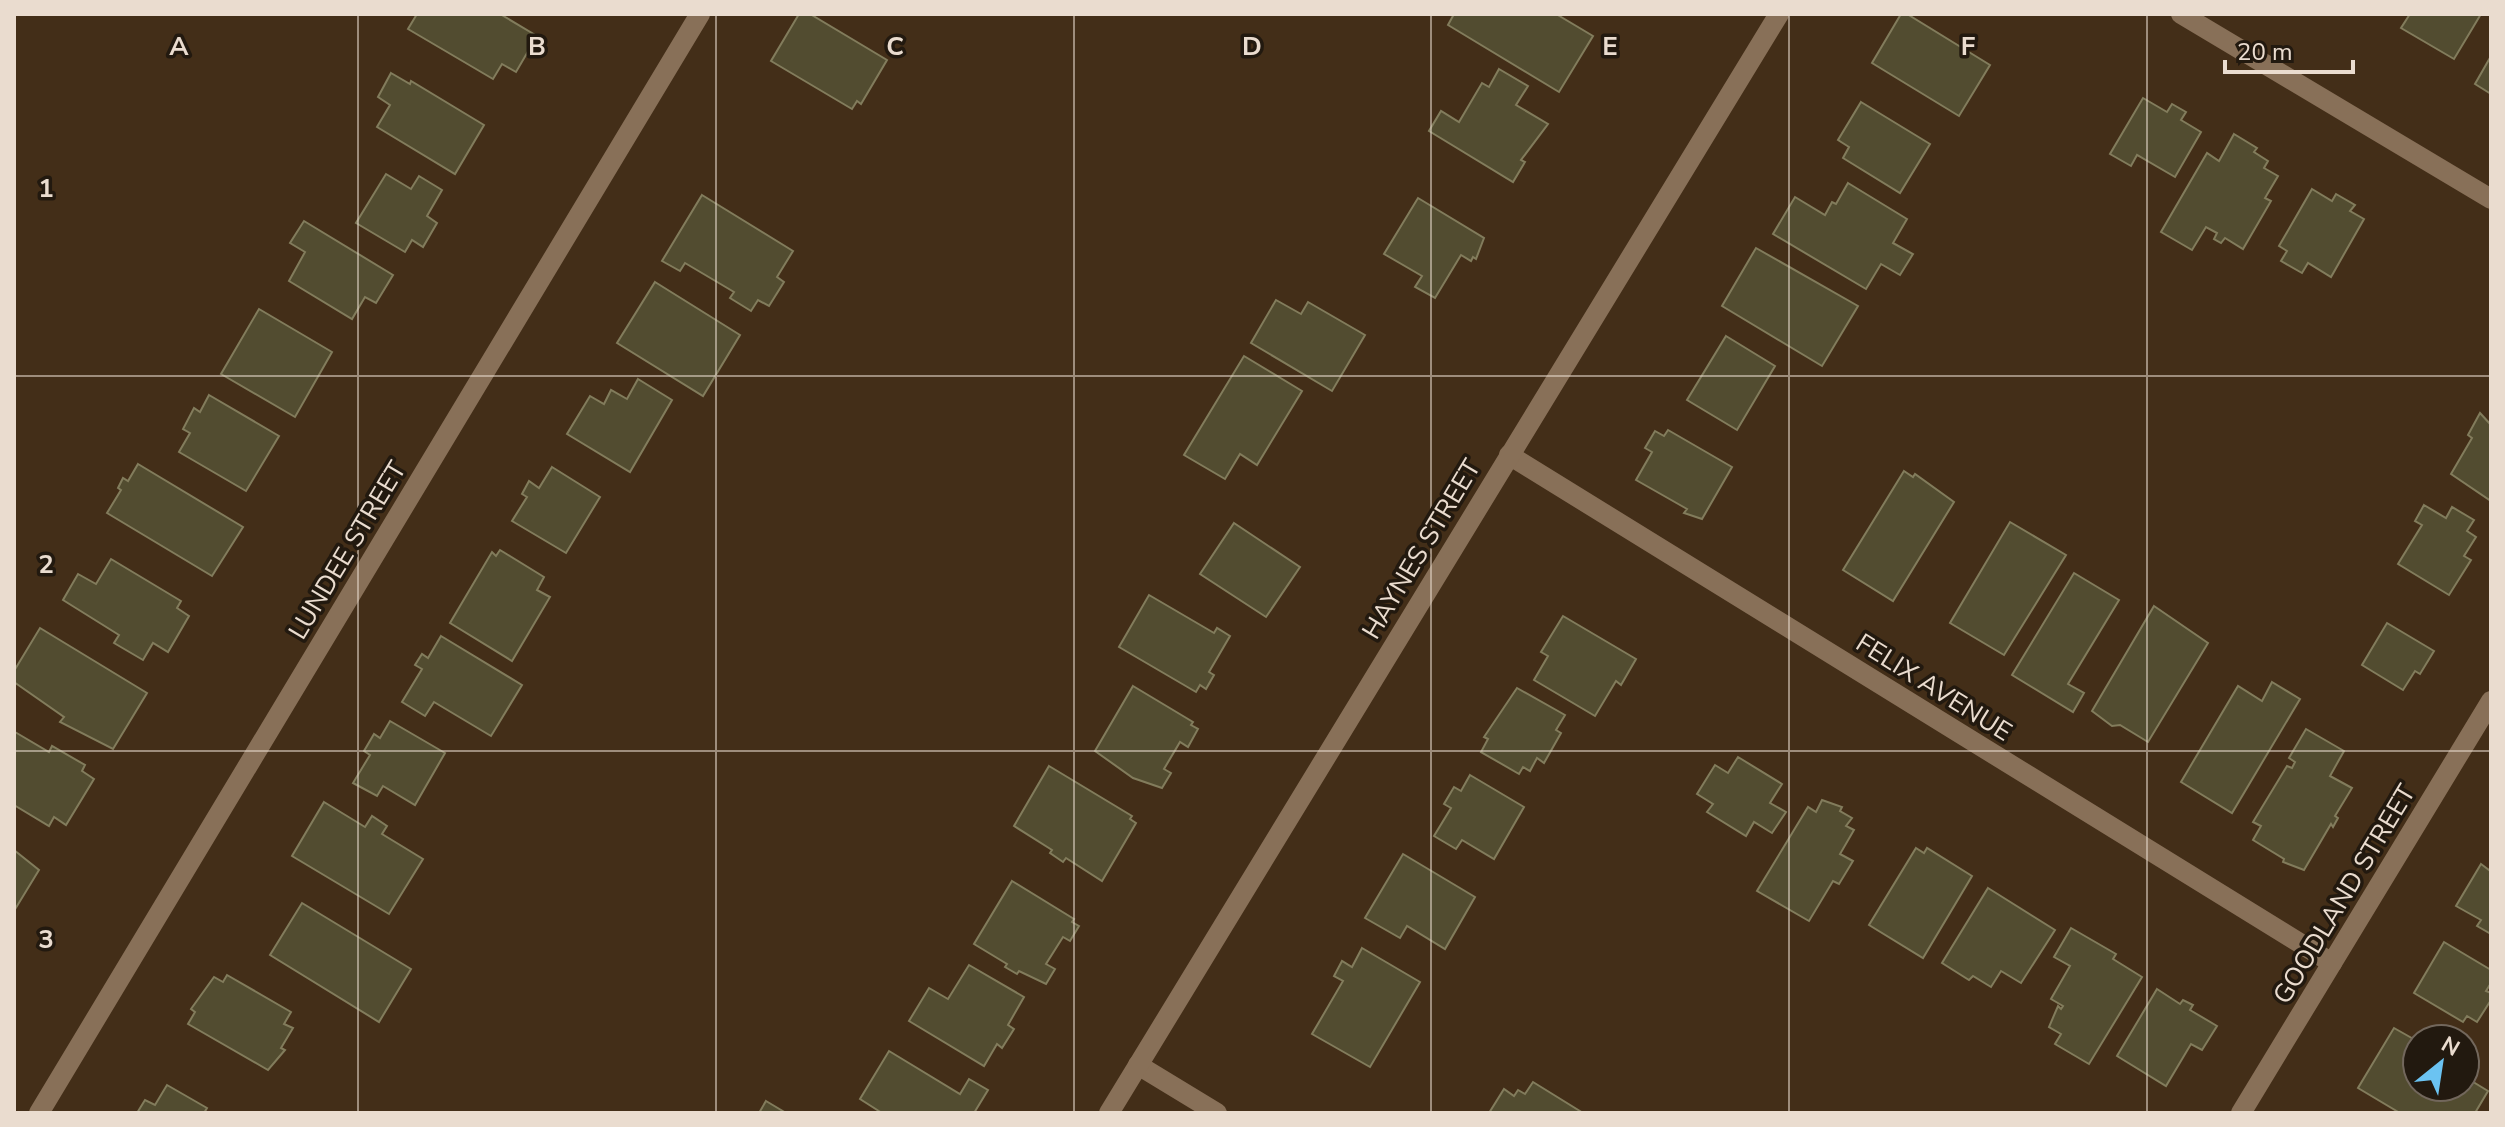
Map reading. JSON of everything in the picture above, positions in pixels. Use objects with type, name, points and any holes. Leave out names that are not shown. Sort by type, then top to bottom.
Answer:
[{"type":"street","name":"LUNDEE STREET","points":[[39,1113],[700,14]]},
{"type":"street","name":"HAYNES STREET","points":[[1109,1113],[1779,14]]},
{"type":"street","points":[[2181,14],[2491,199]]},
{"type":"street","name":"FELIX AVENUE","points":[[1509,455],[2332,963]]},
{"type":"street","name":"GOODLAND STREET","points":[[2241,1113],[2491,701]]},
{"type":"street","points":[[1138,1065],[1217,1113]]},
{"type":"building","points":[[417,14],[500,14],[537,36],[516,72],[502,64],[493,79],[408,29]]},
{"type":"building","points":[[799,14],[810,14],[887,60],[861,104],[857,101],[852,109],[771,61]]},
{"type":"building","points":[[1454,14],[1556,14],[1593,36],[1559,92],[1448,25]]},
{"type":"building","points":[[1901,14],[1907,14],[1990,65],[1959,116],[1872,63]]},
{"type":"building","points":[[2410,14],[2481,14],[2454,59],[2401,28]]},
{"type":"building","points":[[2491,56],[2491,94],[2475,84]]},
{"type":"building","points":[[1499,69],[1528,86],[1516,105],[1548,124],[1521,160],[1525,162],[1513,182],[1429,131],[1441,111],[1459,122],[1482,83],[1489,87]]},
{"type":"building","points":[[391,73],[410,84],[411,81],[484,125],[455,174],[377,127],[390,105],[378,97]]},
{"type":"building","points":[[2143,98],[2167,112],[2172,104],[2186,112],[2181,120],[2201,132],[2175,177],[2137,155],[2131,166],[2110,154]]},
{"type":"building","points":[[1861,102],[1930,144],[1900,193],[1843,158],[1849,147],[1838,140]]},
{"type":"building","points":[[2234,134],[2257,148],[2254,152],[2268,161],[2264,168],[2278,176],[2265,198],[2271,201],[2243,249],[2225,238],[2221,243],[2214,239],[2217,233],[2206,227],[2192,250],[2161,232],[2207,153],[2219,161]]},
{"type":"building","points":[[386,174],[411,189],[419,176],[442,190],[427,216],[437,223],[423,247],[412,240],[405,252],[356,223]]},
{"type":"building","points":[[1848,183],[1907,219],[1893,243],[1913,254],[1900,275],[1881,264],[1866,289],[1773,234],[1795,197],[1825,215],[1832,202],[1836,204]]},
{"type":"building","points":[[2312,189],[2332,201],[2336,194],[2355,205],[2350,211],[2364,219],[2331,277],[2308,263],[2302,273],[2281,261],[2287,251],[2279,246]]},
{"type":"building","points":[[702,195],[793,251],[777,277],[784,282],[769,306],[758,300],[751,311],[730,298],[734,292],[685,263],[680,271],[662,261]]},
{"type":"building","points":[[1418,198],[1484,238],[1476,259],[1473,257],[1471,261],[1461,255],[1435,298],[1415,287],[1422,276],[1384,254]]},
{"type":"building","points":[[304,221],[393,275],[376,303],[365,297],[352,319],[289,281],[305,252],[290,243]]},
{"type":"building","points":[[1756,248],[1858,306],[1822,366],[1722,306]]},
{"type":"building","points":[[655,282],[740,335],[703,396],[617,343]]},
{"type":"building","points":[[1276,300],[1301,314],[1308,302],[1365,335],[1332,391],[1251,343]]},
{"type":"building","points":[[259,309],[332,352],[295,417],[221,374]]},
{"type":"building","points":[[1726,336],[1775,366],[1737,430],[1687,400]]},
{"type":"building","points":[[1244,356],[1302,391],[1257,465],[1240,454],[1225,479],[1184,455]]},
{"type":"building","points":[[638,379],[672,400],[630,472],[567,434],[590,396],[604,404],[611,390],[627,399]]},
{"type":"building","points":[[209,395],[279,436],[246,491],[179,452],[190,433],[183,429],[194,408],[200,412]]},
{"type":"building","points":[[2480,413],[2491,425],[2491,501],[2451,474],[2472,438],[2468,435]]},
{"type":"building","points":[[1668,430],[1732,467],[1702,519],[1684,513],[1687,509],[1636,480],[1652,452],[1645,448],[1655,431],[1664,436]]},
{"type":"building","points":[[138,464],[243,527],[212,576],[107,513],[121,490],[118,488],[123,478],[128,481]]},
{"type":"building","points":[[552,467],[600,497],[566,553],[512,521],[527,497],[522,494],[529,481],[539,488]]},
{"type":"building","points":[[1904,471],[1913,477],[1915,474],[1954,502],[1893,601],[1843,570]]},
{"type":"building","points":[[2424,505],[2446,518],[2452,507],[2474,520],[2467,531],[2476,537],[2464,556],[2471,560],[2449,595],[2398,564],[2422,525],[2415,521]]},
{"type":"building","points":[[2010,522],[2066,555],[2004,655],[1950,623]]},
{"type":"building","points":[[1234,523],[1300,567],[1266,617],[1200,574]]},
{"type":"building","points":[[500,550],[544,577],[537,590],[550,597],[512,661],[450,623],[492,552],[496,556]]},
{"type":"building","points":[[111,559],[181,601],[177,608],[189,616],[168,652],[153,643],[143,660],[114,643],[119,635],[63,600],[78,574],[96,584]]},
{"type":"building","points":[[2074,573],[2119,600],[2068,684],[2084,693],[2073,712],[2012,675]]},
{"type":"building","points":[[1149,595],[1214,633],[1217,628],[1230,636],[1209,672],[1214,675],[1206,689],[1200,685],[1196,692],[1119,647]]},
{"type":"building","points":[[2154,606],[2208,643],[2148,742],[2120,725],[2112,726],[2092,711]]},
{"type":"building","points":[[1563,616],[1636,659],[1621,685],[1616,681],[1595,716],[1534,680],[1548,656],[1541,652]]},
{"type":"building","points":[[2387,623],[2434,651],[2420,674],[2415,671],[2403,690],[2362,665]]},
{"type":"building","points":[[40,628],[147,693],[113,749],[60,722],[64,717],[14,682],[14,671]]},
{"type":"building","points":[[441,636],[522,685],[491,736],[434,702],[425,716],[402,702],[422,669],[415,665],[422,654],[428,658]]},
{"type":"building","points":[[2272,682],[2300,699],[2232,813],[2181,782],[2238,686],[2262,701]]},
{"type":"building","points":[[1133,686],[1193,722],[1191,725],[1198,729],[1188,747],[1180,742],[1164,769],[1171,773],[1162,788],[1133,778],[1095,751]]},
{"type":"building","points":[[1517,688],[1565,715],[1556,730],[1561,733],[1544,763],[1537,758],[1530,771],[1523,767],[1519,774],[1481,752],[1488,739],[1484,737]]},
{"type":"building","points":[[390,721],[445,753],[415,805],[383,786],[377,796],[353,783],[370,755],[364,751],[374,734],[380,738]]},
{"type":"building","points":[[2306,729],[2344,751],[2330,776],[2352,788],[2335,816],[2338,818],[2333,827],[2331,824],[2304,870],[2283,862],[2284,859],[2253,840],[2261,826],[2253,822],[2287,766],[2292,768],[2295,762],[2289,758]]},
{"type":"building","points":[[15,732],[49,752],[52,746],[85,765],[82,771],[94,779],[66,825],[54,817],[49,826],[14,805]]},
{"type":"building","points":[[1738,757],[1782,784],[1770,803],[1786,812],[1772,833],[1754,822],[1746,836],[1707,812],[1713,804],[1697,794],[1715,765],[1728,773]]},
{"type":"building","points":[[1049,766],[1132,816],[1130,819],[1136,823],[1102,881],[1066,858],[1063,862],[1050,853],[1052,850],[1014,826]]},
{"type":"building","points":[[1470,775],[1524,807],[1494,859],[1462,840],[1456,849],[1434,836],[1451,808],[1444,804],[1454,787],[1461,791]]},
{"type":"building","points":[[1822,800],[1842,807],[1840,811],[1852,818],[1846,826],[1854,830],[1840,854],[1853,861],[1839,884],[1833,881],[1809,921],[1757,891],[1808,807],[1816,812]]},
{"type":"building","points":[[324,802],[365,827],[372,816],[387,826],[382,834],[423,859],[389,914],[292,856]]},
{"type":"building","points":[[1916,848],[1924,853],[1927,848],[1972,876],[1923,958],[1869,925]]},
{"type":"building","points":[[14,850],[39,870],[14,911]]},
{"type":"building","points":[[1403,854],[1475,897],[1445,949],[1407,926],[1400,938],[1365,918]]},
{"type":"building","points":[[2481,864],[2489,870],[2491,867],[2491,934],[2477,926],[2481,920],[2456,906]]},
{"type":"building","points":[[1012,881],[1074,919],[1072,922],[1079,926],[1070,941],[1063,937],[1046,964],[1055,969],[1046,984],[1019,971],[1017,974],[1005,967],[1007,964],[974,944]]},
{"type":"building","points":[[1988,888],[2055,930],[2021,983],[2001,971],[1991,987],[1973,976],[1969,980],[1942,963]]},
{"type":"building","points":[[302,903],[411,969],[379,1022],[270,955]]},
{"type":"building","points":[[2071,928],[2116,954],[2113,959],[2142,977],[2089,1064],[2055,1044],[2061,1034],[2049,1027],[2058,1006],[2061,1009],[2063,1006],[2051,999],[2070,966],[2054,957]]},
{"type":"building","points":[[2444,942],[2491,970],[2491,983],[2486,991],[2491,993],[2491,1000],[2477,1022],[2467,1016],[2463,1022],[2414,993]]},
{"type":"building","points":[[1362,948],[1420,982],[1370,1067],[1312,1034],[1343,981],[1334,976],[1342,961],[1352,967]]},
{"type":"building","points":[[969,965],[1024,997],[1008,1025],[1014,1029],[1002,1048],[997,1044],[984,1066],[909,1021],[929,988],[948,999]]},
{"type":"building","points":[[227,975],[291,1012],[284,1024],[293,1028],[281,1048],[285,1050],[268,1070],[188,1024],[195,1012],[191,1009],[214,977],[223,982]]},
{"type":"building","points":[[2157,989],[2180,1004],[2183,1000],[2193,1005],[2190,1010],[2217,1026],[2202,1050],[2191,1044],[2166,1086],[2117,1056]]},
{"type":"building","points":[[2394,1028],[2401,1032],[2401,1103],[2481,1103],[2475,1113],[2400,1113],[2358,1088]]},
{"type":"building","points":[[889,1051],[960,1094],[969,1079],[988,1090],[974,1113],[882,1113],[860,1099]]},
{"type":"building","points":[[1533,1082],[1583,1113],[1489,1113],[1504,1089],[1514,1096],[1518,1090],[1525,1094]]},
{"type":"building","points":[[167,1085],[207,1108],[204,1113],[137,1113],[145,1100],[155,1105]]},
{"type":"building","points":[[2481,1087],[2488,1091],[2481,1103]]},
{"type":"building","points":[[766,1101],[786,1113],[759,1113]]}]
